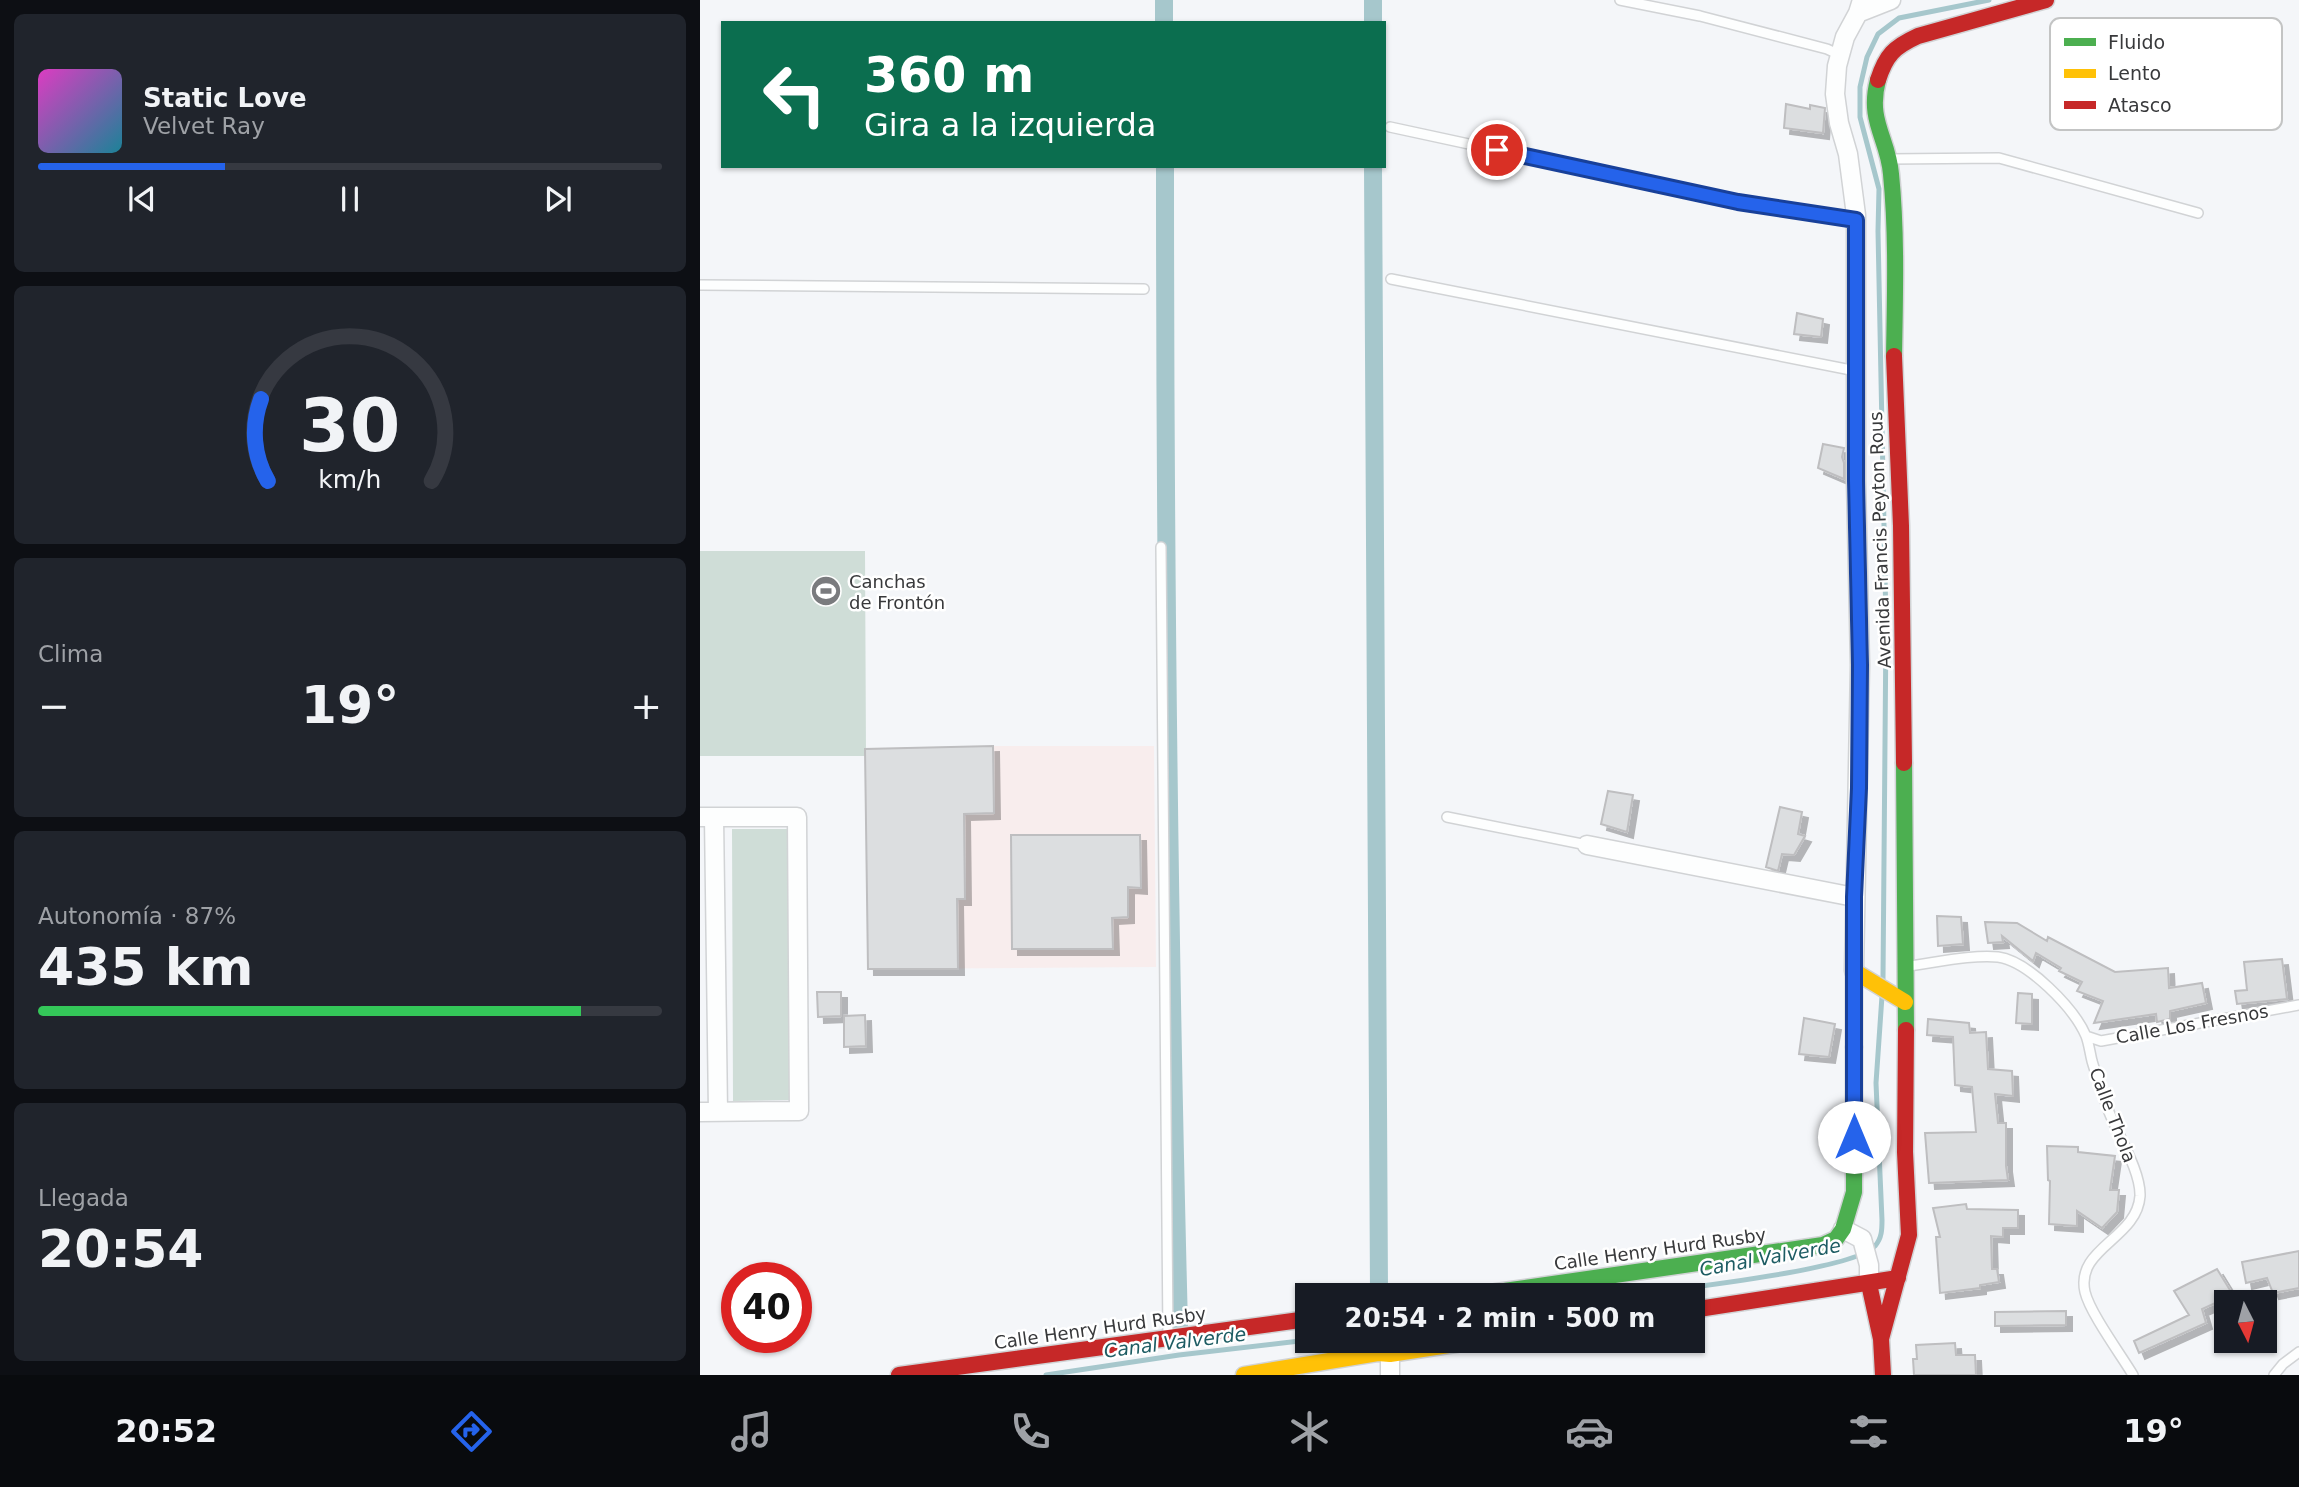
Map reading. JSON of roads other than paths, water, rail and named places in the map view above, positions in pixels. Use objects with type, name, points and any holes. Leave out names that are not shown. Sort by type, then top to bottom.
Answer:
[{"type":"street","points":[[1884,1375],[1881,1339],[1863,1239],[1843,1229],[1854,1192],[1854,897],[1860,678],[1856,220],[1848,154],[1835,94],[1837,66],[1845,37],[1860,6],[1891,0]]},
{"type":"street","name":"Avenida Francis Peyton Rous","points":[[1881,1339],[1909,1235],[1899,998],[1906,966],[1901,526],[1894,373],[1896,230],[1895,198],[1874,107],[1884,62],[1899,45],[1918,36],[2046,0]]},
{"type":"street","points":[[707,817],[797,817],[799,1111],[709,1112],[707,817]]},
{"type":"street","points":[[1587,845],[1854,897]]},
{"type":"street","points":[[1854,971],[1899,998]]},
{"type":"street","name":"Calle Henry Hurd Rusby","points":[[1559,1283],[1823,1245],[1836,1239],[1843,1229]]},
{"type":"street","points":[[1705,1308],[1898,1278]]},
{"type":"street","name":"Calle Henry Hurd Rusby","points":[[899,1375],[1295,1321]]},
{"type":"street","points":[[1244,1375],[1378,1353],[1396,1353]]},
{"type":"street","points":[[1390,1354],[1390,1375]]},
{"type":"lane","points":[[1620,0],[1700,16],[1827,49],[1840,55]]},
{"type":"lane","points":[[1390,127],[1738,202],[1856,220]]},
{"type":"lane","points":[[1888,159],[1998,158],[2198,213]]},
{"type":"lane","points":[[1391,279],[1856,371]]},
{"type":"lane","points":[[700,285],[1144,289]]},
{"type":"lane","points":[[1161,547],[1168,1337]]},
{"type":"lane","points":[[1447,817],[1587,845]]},
{"type":"lane","name":"Calle Thola","points":[[1906,966],[1997,957],[2017,962],[2062,1001],[2086,1036],[2109,1112],[2137,1178],[2140,1196],[2136,1210],[2127,1224],[2114,1240],[2090,1259],[2085,1275],[2085,1291],[2090,1304],[2133,1375]]},
{"type":"lane","name":"Calle Los Fresnos","points":[[2086,1036],[2101,1041],[2299,1005]]},
{"type":"lane","points":[[2274,1375],[2299,1352]]},
{"type":"waterway","points":[[1164,0],[1164,21]]},
{"type":"waterway","points":[[1373,0],[1373,21]]},
{"type":"waterway","name":"Canal Valverde","points":[[1883,979],[1886,624],[1879,189],[1860,117],[1860,87],[1867,57],[1878,34],[1899,18],[1989,0]]},
{"type":"waterway","points":[[1165,168],[1168,746],[1179,1326]]},
{"type":"waterway","points":[[1373,168],[1379,1283]]},
{"type":"waterway","name":"Canal Valverde","points":[[1705,1285],[1835,1263],[1861,1255],[1875,1246],[1880,1237],[1882,1223],[1876,1083],[1882,996]]},
{"type":"waterway","name":"Canal Valverde","points":[[1046,1375],[1295,1342]]},
{"type":"place","name":"Canchas de Frontón","points":[[826,591]]}]
